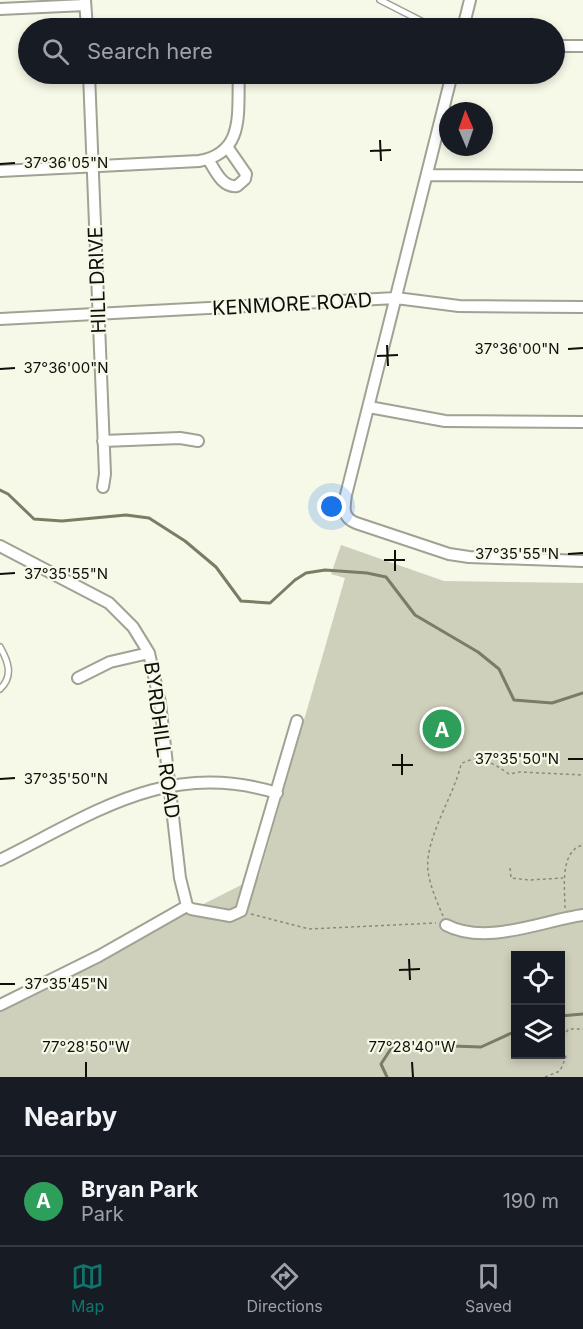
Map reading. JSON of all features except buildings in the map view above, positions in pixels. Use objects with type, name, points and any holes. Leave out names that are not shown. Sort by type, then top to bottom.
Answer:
[{"type":"street","points":[[466,18],[470,0]]},
{"type":"street","points":[[0,9],[85,3],[86,18]]},
{"type":"street","points":[[565,45],[583,46]]},
{"type":"street","name":"HILL DRIVE","points":[[89,84],[103,486]]},
{"type":"street","points":[[0,171],[208,159],[228,148],[236,130],[238,84]]},
{"type":"street","points":[[450,84],[344,509],[348,520],[449,554],[503,559],[583,561]]},
{"type":"street","points":[[208,159],[222,182],[228,186],[237,186],[245,179],[246,174],[228,148]]},
{"type":"street","points":[[427,175],[583,176]]},
{"type":"street","name":"KENMORE ROAD","points":[[0,319],[396,298],[459,306],[583,307]]},
{"type":"street","points":[[369,407],[432,420],[583,422]]},
{"type":"street","points":[[103,441],[180,438],[198,441]]},
{"type":"street","name":"BYRDHILL ROAD","points":[[0,546],[109,603],[134,627],[149,653],[159,695],[180,878],[187,906]]},
{"type":"street","points":[[78,678],[110,663],[149,653]]},
{"type":"street","points":[[0,1005],[99,956],[187,906],[191,909],[230,916],[241,911],[297,721]]},
{"type":"street","points":[[0,860],[107,805],[144,790],[170,785],[246,786],[277,793]]},
{"type":"street","points":[[446,925],[460,932],[476,933],[503,931],[583,915]]},
{"type":"lane","points":[[380,0],[415,18]]},
{"type":"lane","points":[[0,646],[9,667],[7,680],[0,689]]},
{"type":"path","points":[[241,911],[309,929],[429,922],[446,925],[427,869],[441,812],[455,784],[461,764],[475,758],[487,760],[509,774],[520,771],[583,775]]},
{"type":"path","points":[[565,918],[564,878],[570,855],[583,845]]},
{"type":"path","points":[[510,868],[511,878],[529,880],[564,878]]},
{"type":"path","points":[[565,1033],[569,1029],[583,1029]]},
{"type":"path","points":[[545,1077],[560,1071],[565,1055]]},
{"type":"green space","points":[[341,545],[444,581],[583,583],[583,1077],[0,1077],[0,1007],[259,876],[345,578],[331,574]]},
{"type":"waterway","points":[[0,490],[8,494],[34,519],[62,521],[126,515],[149,518],[185,541],[216,567],[241,601],[270,603],[306,573],[325,570],[367,573],[386,577],[415,615],[478,652],[499,669],[514,700],[552,703],[583,693]]},
{"type":"waterway","points":[[565,1016],[583,1014]]},
{"type":"waterway","points":[[387,1077],[381,1064],[394,1044],[481,1047],[511,1033]]},
{"type":"place","name":"Bryan Park","points":[[442,729]]}]
